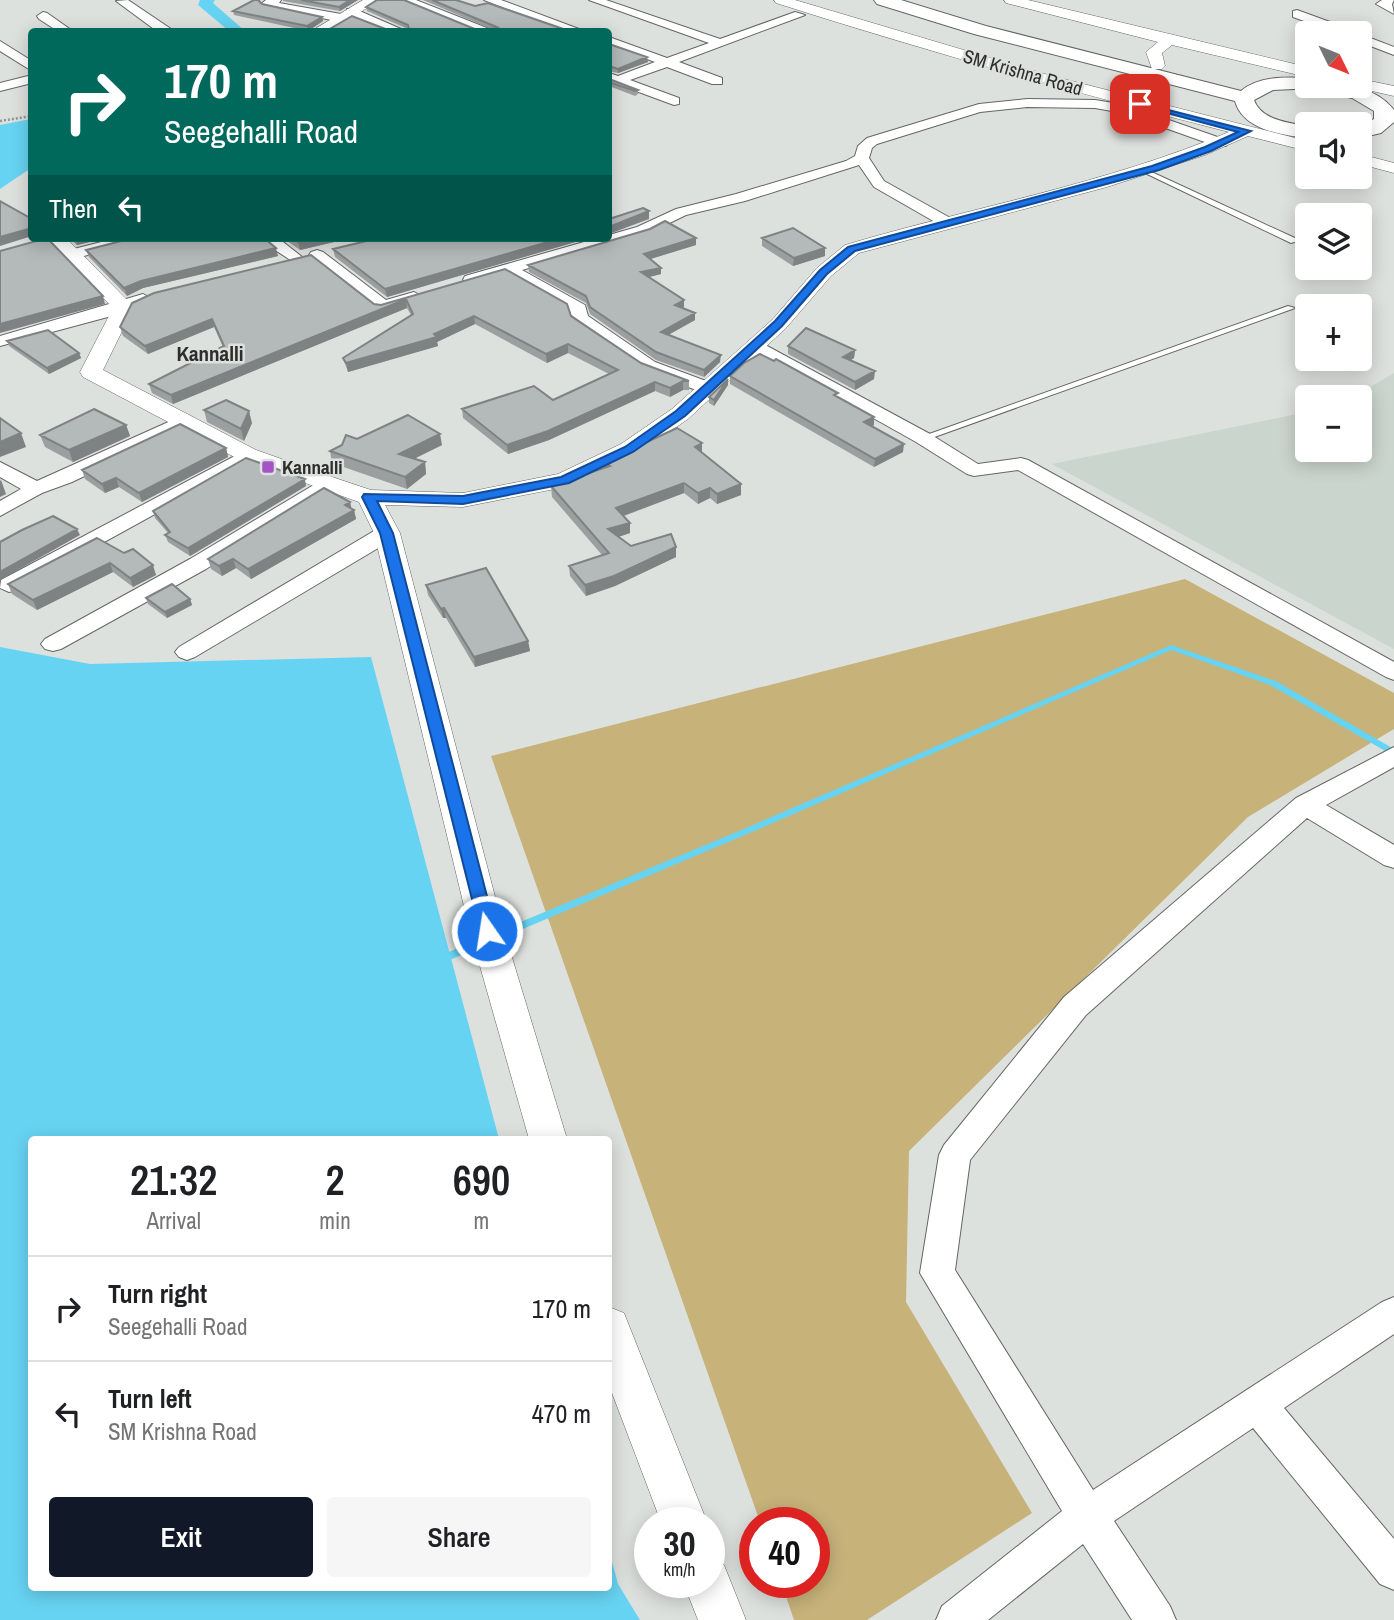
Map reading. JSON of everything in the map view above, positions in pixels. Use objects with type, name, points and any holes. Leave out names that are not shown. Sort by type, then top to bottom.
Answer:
[{"type":"highway","name":"SM Krishna Road","points":[[883,0],[971,27],[1249,94]]},
{"type":"highway","name":"SM Krishna Road","points":[[914,0],[1154,70]]},
{"type":"highway","points":[[1295,84],[1278,84],[1249,94],[1247,108],[1259,118],[1295,130]]},
{"type":"highway","points":[[1368,98],[1383,108],[1382,125]]},
{"type":"street","points":[[275,0],[267,4],[346,15],[389,28]]},
{"type":"street","points":[[324,28],[373,0]]},
{"type":"street","points":[[405,0],[480,28]]},
{"type":"street","points":[[490,0],[569,28]]},
{"type":"street","points":[[595,0],[720,43]]},
{"type":"street","name":"SM Krishna Road","points":[[781,0],[1087,90],[1295,143]]},
{"type":"street","points":[[1011,0],[1295,69]]},
{"type":"street","points":[[1392,0],[1382,4],[1394,10]]},
{"type":"street","points":[[121,1],[161,28]]},
{"type":"street","points":[[1297,14],[1316,21]]},
{"type":"street","points":[[613,78],[668,62],[799,15]]},
{"type":"street","points":[[43,16],[62,28]]},
{"type":"street","points":[[1087,90],[1154,70],[1154,52],[1169,40]]},
{"type":"street","points":[[612,42],[717,81]]},
{"type":"street","points":[[1372,43],[1394,51]]},
{"type":"street","points":[[0,45],[28,64]]},
{"type":"street","points":[[0,73],[28,77]]},
{"type":"street","points":[[1372,83],[1394,75]]},
{"type":"street","points":[[613,78],[674,101]]},
{"type":"street","points":[[0,87],[28,79]]},
{"type":"street","points":[[1372,86],[1394,91]]},
{"type":"street","points":[[948,223],[879,184],[862,158],[865,146],[872,141],[979,108],[1027,103],[1095,104],[1126,109],[1222,143]]},
{"type":"street","points":[[124,307],[91,372],[248,455],[329,484],[369,497],[463,500],[565,480],[629,449],[680,414],[779,324],[824,272],[852,249],[1145,171],[1222,143],[1246,131]]},
{"type":"street","points":[[612,239],[643,230],[681,212],[747,196],[851,164],[862,158]]},
{"type":"street","points":[[1372,162],[1394,168]]},
{"type":"street","points":[[273,242],[298,260]]},
{"type":"street","points":[[457,284],[601,242]]},
{"type":"street","points":[[54,243],[124,307]]},
{"type":"street","points":[[271,267],[343,248]]},
{"type":"street","points":[[317,255],[383,306],[432,291]]},
{"type":"street","points":[[506,269],[579,309],[579,318],[649,366],[707,388]]},
{"type":"street","points":[[2,341],[124,307],[164,292]]},
{"type":"street","points":[[756,345],[974,470],[1021,464],[1394,672]]},
{"type":"street","points":[[0,510],[35,489],[65,478],[184,421]]},
{"type":"street","points":[[9,585],[248,455]]},
{"type":"street","points":[[0,468],[35,489]]},
{"type":"street","points":[[53,643],[198,564],[329,484]]},
{"type":"street","points":[[369,497],[387,533],[491,941],[547,1136]]},
{"type":"street","points":[[187,652],[387,533]]},
{"type":"street","points":[[1156,1620],[1087,1516],[937,1273],[955,1155],[1075,1006],[1305,805],[1391,757]]},
{"type":"street","points":[[1305,805],[1394,858]]},
{"type":"street","points":[[956,1620],[1087,1516],[1394,1314]]},
{"type":"street","points":[[612,1336],[678,1507]]},
{"type":"street","points":[[1257,1404],[1394,1570]]},
{"type":"street","points":[[713,1598],[722,1620]]},
{"type":"lane","points":[[1145,171],[1294,241]]},
{"type":"lane","points":[[923,439],[1291,308]]},
{"type":"path","points":[[0,121],[28,117]]},
{"type":"shaded area","points":[[1394,373],[1394,649],[1052,464],[1295,414],[1295,462],[1372,462],[1372,386]]},
{"type":"shaded area","points":[[1185,579],[1394,693],[1394,729],[1248,817],[909,1151],[906,1302],[1032,1513],[867,1620],[794,1620],[786,1598],[830,1598],[830,1507],[755,1507],[491,756]]},
{"type":"water","points":[[200,0],[215,0],[213,3],[242,28],[225,28],[198,5]]},
{"type":"water","points":[[28,120],[28,170],[0,189],[0,125]]},
{"type":"water","points":[[0,647],[90,664],[371,657],[498,1136],[28,1136],[28,1591],[612,1591],[612,1561],[618,1584],[640,1620],[0,1620]]},
{"type":"building","points":[[254,0],[322,17],[307,26],[233,11]]},
{"type":"building","points":[[301,0],[350,0],[339,7]]},
{"type":"building","points":[[377,0],[404,0],[472,28],[409,28],[408,25],[366,7]]},
{"type":"building","points":[[432,0],[456,0],[475,6],[488,3],[560,28],[499,28]]},
{"type":"building","points":[[352,16],[383,28],[331,28]]},
{"type":"building","points":[[612,45],[647,57],[618,69],[612,67]]},
{"type":"building","points":[[612,80],[638,90],[612,83]]},
{"type":"building","points":[[0,201],[28,217],[28,229],[0,237]]},
{"type":"building","points":[[643,208],[649,211],[612,226],[612,218]]},
{"type":"building","points":[[665,221],[696,238],[644,254],[661,268],[641,272],[684,300],[675,305],[695,313],[661,332],[721,355],[704,370],[656,352],[590,307],[586,296],[528,265],[650,229]]},
{"type":"building","points":[[793,228],[825,248],[794,258],[762,238]]},
{"type":"building","points":[[33,242],[51,242],[103,296],[0,324],[0,251]]},
{"type":"building","points":[[117,242],[269,242],[276,248],[141,281],[124,288],[86,250]]},
{"type":"building","points":[[362,242],[548,242],[385,289],[333,249]]},
{"type":"building","points":[[311,255],[374,304],[381,305],[505,269],[567,304],[571,316],[641,363],[689,381],[670,388],[655,382],[548,431],[507,445],[462,409],[534,386],[553,400],[618,370],[568,344],[546,354],[474,316],[434,334],[437,337],[346,363],[343,358],[413,314],[406,299],[171,395],[149,384],[224,346],[212,319],[145,346],[120,327],[132,303],[154,293]]},
{"type":"building","points":[[806,328],[855,350],[843,357],[875,371],[855,382],[788,346]]},
{"type":"building","points":[[48,330],[79,353],[47,368],[7,341]]},
{"type":"building","points":[[760,354],[774,361],[776,359],[838,393],[834,395],[874,417],[864,422],[904,444],[875,459],[730,376],[744,363]]},
{"type":"building","points":[[728,379],[714,400],[709,397]]},
{"type":"building","points":[[226,400],[249,411],[241,429],[204,410]]},
{"type":"building","points":[[94,409],[126,425],[69,450],[40,435]]},
{"type":"building","points":[[408,415],[440,434],[399,454],[425,462],[405,477],[330,451],[342,445],[346,435],[357,439]]},
{"type":"building","points":[[0,418],[21,433],[0,442]]},
{"type":"building","points":[[180,424],[226,448],[139,493],[116,478],[102,484],[82,470]]},
{"type":"building","points":[[677,428],[702,443],[695,447],[741,484],[717,494],[710,488],[698,493],[684,483],[616,508],[630,523],[608,529],[631,546],[671,534],[676,547],[614,576],[585,585],[569,566],[609,553],[551,486],[610,466],[604,462]]},
{"type":"building","points":[[246,458],[305,479],[188,548],[165,535],[170,532],[153,511]]},
{"type":"building","points":[[324,488],[350,502],[345,505],[354,510],[248,569],[233,559],[219,566],[208,559]]},
{"type":"building","points":[[53,516],[77,529],[0,572],[0,542]]},
{"type":"building","points":[[97,538],[124,553],[133,549],[153,565],[130,578],[110,563],[33,600],[8,584]]},
{"type":"building","points":[[486,568],[528,641],[474,657],[444,608],[441,609],[426,585]]},
{"type":"building","points":[[172,584],[190,599],[165,612],[146,598]]},
{"type":"waterway","points":[[442,959],[749,830],[1171,647],[1273,683],[1394,753]]},
{"type":"place","name":"Kannalli","points":[[268,467]]},
{"type":"district","name":"Kannalli","points":[[210,353]]},
{"type":"route","points":[[487,931],[387,533],[369,497],[463,500],[565,480],[629,449],[680,414],[779,324],[824,272],[852,249],[888,237],[1156,168],[1208,149],[1246,131],[1140,104]]}]
